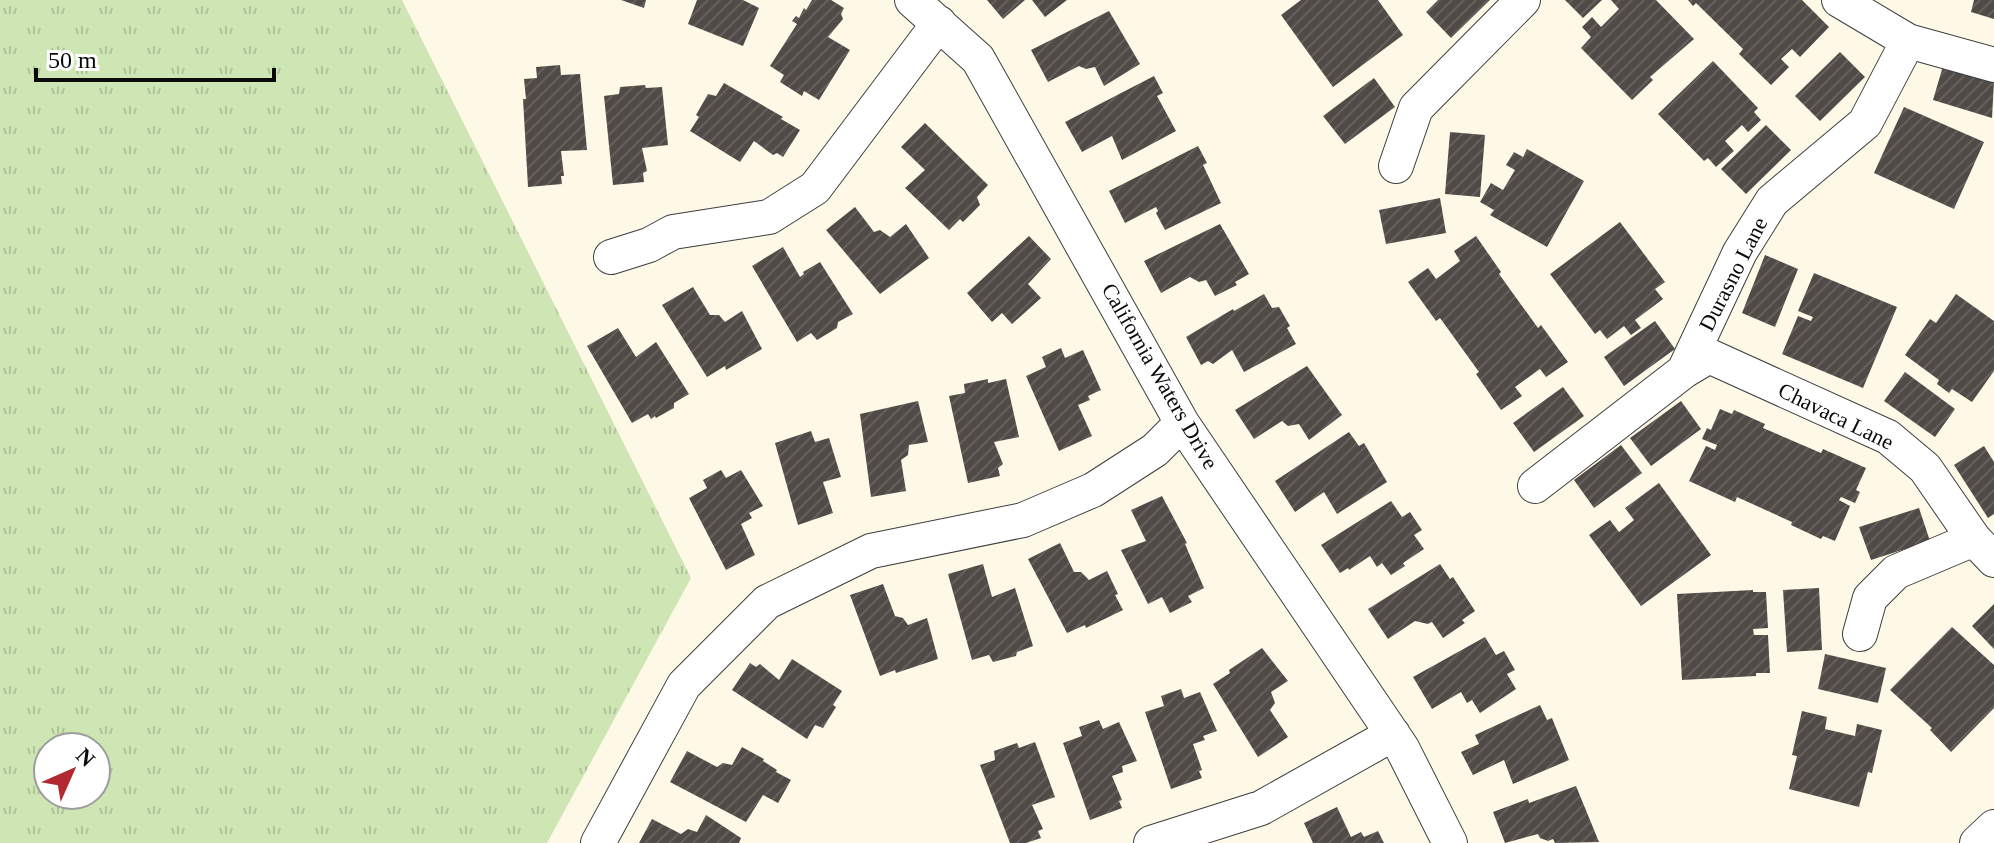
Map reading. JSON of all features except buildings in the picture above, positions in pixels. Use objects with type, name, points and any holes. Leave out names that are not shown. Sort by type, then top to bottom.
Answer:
[{"type":"street","name":"California Waters Drive","points":[[912,0],[978,59],[1182,423],[1393,734],[1450,843]]},
{"type":"street","points":[[1396,166],[1416,108],[1523,0]]},
{"type":"street","points":[[1839,0],[1908,41],[1994,65]]},
{"type":"street","points":[[611,257],[649,245],[673,232],[769,217],[815,188],[939,23]]},
{"type":"street","name":"Durasno Lane","points":[[1535,486],[1684,371],[1740,252],[1772,201],[1865,123],[1908,41]]},
{"type":"street","name":"Chavaca Lane","points":[[1684,371],[1709,356],[1888,437],[1925,468],[1984,550]]},
{"type":"street","points":[[598,843],[684,685],[767,602],[871,551],[1023,520],[1093,490],[1155,450],[1182,423]]},
{"type":"street","points":[[1860,634],[1870,598],[1896,572],[1984,550]]},
{"type":"street","points":[[1151,843],[1261,808],[1393,734]]},
{"type":"street","points":[[1977,843],[1994,827]]},
{"type":"green space","points":[[0,0],[402,0],[691,578],[547,843],[0,843]]}]
